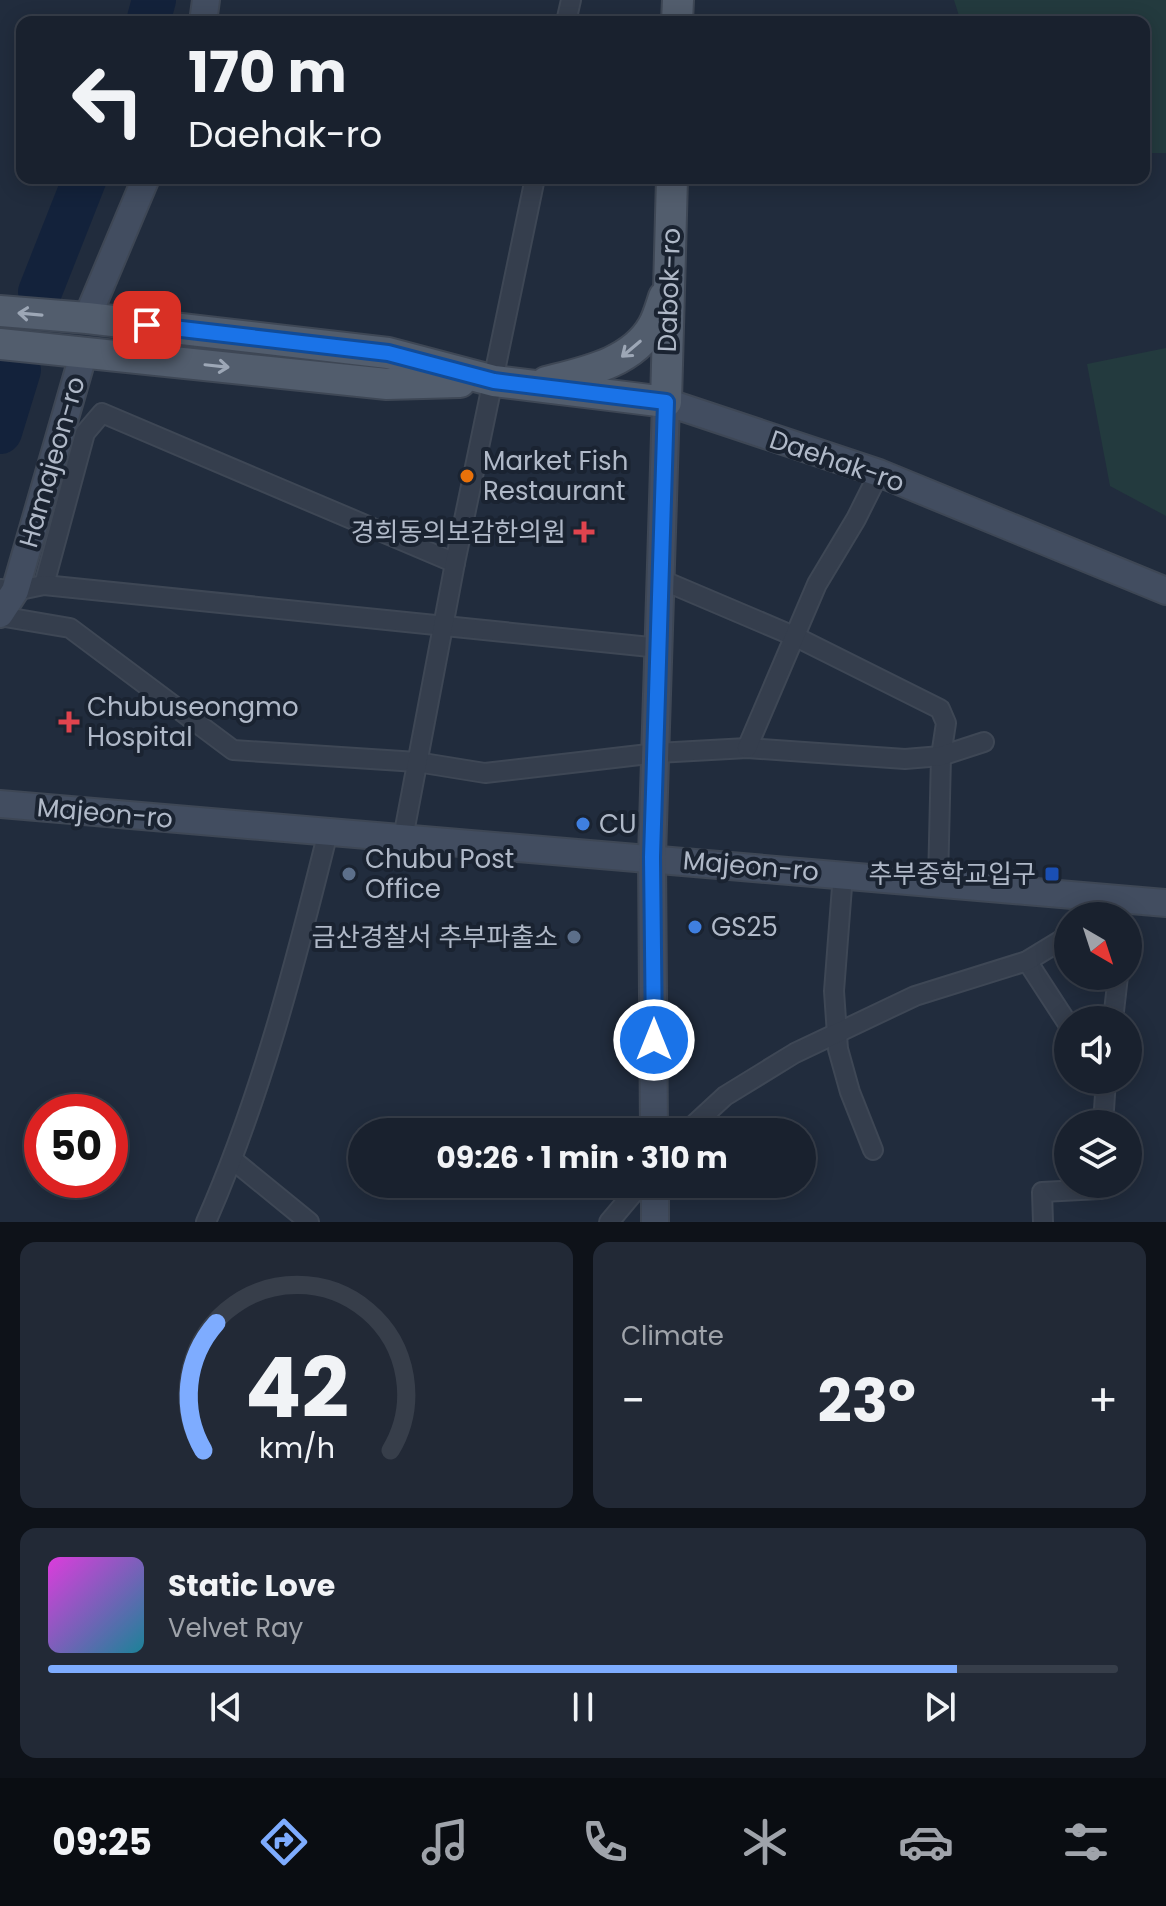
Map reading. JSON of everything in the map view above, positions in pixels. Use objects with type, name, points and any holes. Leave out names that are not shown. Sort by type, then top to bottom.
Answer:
[{"type":"main road","name":"Dabok-ro","points":[[666,402],[672,184]]},
{"type":"main road","points":[[531,385],[603,365],[629,353],[653,326],[669,283]]},
{"type":"main road","name":"Daehak-ro","points":[[0,311],[87,318],[388,353],[494,381]]},
{"type":"main road","name":"Daehak-ro","points":[[0,344],[387,384],[494,381],[666,402]]},
{"type":"street","points":[[87,318],[143,184]]},
{"type":"street","points":[[403,838],[455,563],[534,184]]},
{"type":"street","name":"Hamajeon-ro","points":[[0,615],[84,352]]},
{"type":"street","points":[[654,1118],[652,857],[666,402]]},
{"type":"street","name":"Daehak-ro","points":[[666,402],[879,473],[1166,591]]},
{"type":"street","points":[[44,585],[85,433],[102,413],[455,563]]},
{"type":"street","points":[[747,748],[817,584],[879,473]]},
{"type":"street","points":[[662,580],[796,637],[940,709],[946,723],[941,756],[938,883]]},
{"type":"street","points":[[8,590],[44,585],[660,648]]},
{"type":"street","points":[[0,615],[70,628],[233,750],[417,762],[485,773],[657,753],[747,748],[905,759],[941,756],[984,742]]},
{"type":"street","name":"Majeon-ro","points":[[0,804],[843,874],[1081,902]]},
{"type":"street","points":[[206,1222],[233,1160],[274,1038],[328,832]]},
{"type":"street","points":[[843,874],[834,991],[838,1049],[850,1092],[873,1150]]},
{"type":"street","name":"Majeon-ro","points":[[1142,906],[1166,903]]},
{"type":"street","points":[[698,1118],[725,1096],[795,1053],[915,996],[1027,961],[1054,945]]},
{"type":"street","points":[[1027,961],[1056,1006]]},
{"type":"street","points":[[233,1160],[309,1222]]},
{"type":"street","points":[[1043,1222],[1042,1192],[1054,1191]]},
{"type":"street","points":[[609,1222],[629,1198]]},
{"type":"street","points":[[655,1198],[655,1222]]},
{"type":"green space","points":[[954,0],[1166,0],[1166,153],[1150,153],[1150,16],[959,16]]},
{"type":"green space","points":[[1166,348],[1166,516],[1110,486],[1087,364]]},
{"type":"waterway","points":[[150,16],[154,0]]},
{"type":"waterway","points":[[40,292],[83,184]]},
{"type":"waterway","points":[[0,432],[19,370]]},
{"type":"place","name":"Market Fish Restaurant","points":[[467,476]]},
{"type":"place","name":"경희동의보감한의원","points":[[584,532]]},
{"type":"place","name":"Chubuseongmo Hospital","points":[[69,722]]},
{"type":"place","name":"CU","points":[[583,824]]},
{"type":"place","name":"Chubu Post Office","points":[[349,874]]},
{"type":"place","name":"추부중학교입구","points":[[1052,874]]},
{"type":"place","name":"GS25","points":[[695,927]]},
{"type":"place","name":"금산경찰서 추부파출소","points":[[574,937]]},
{"type":"route","points":[[147,325],[388,353],[494,381],[666,402],[652,857],[654,1040]]}]
